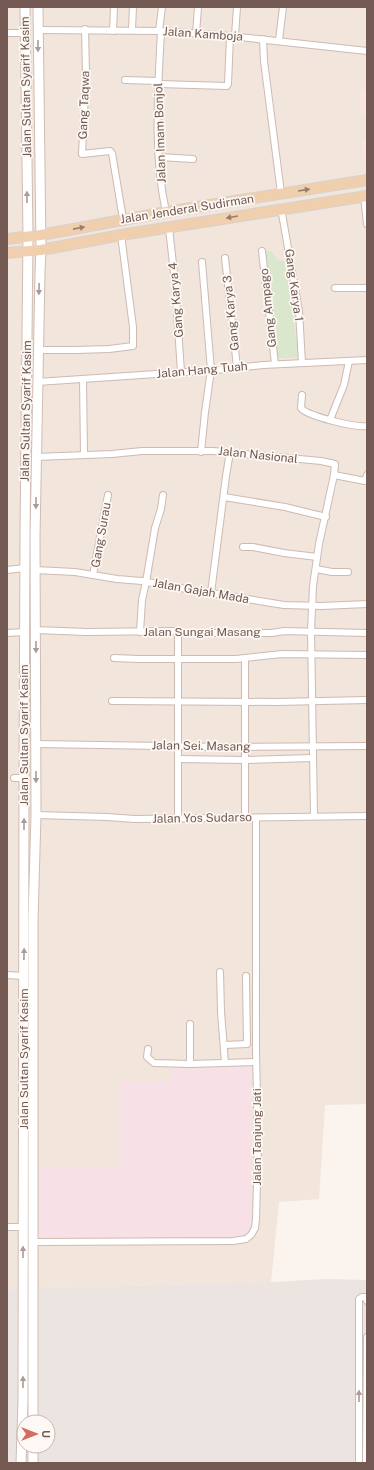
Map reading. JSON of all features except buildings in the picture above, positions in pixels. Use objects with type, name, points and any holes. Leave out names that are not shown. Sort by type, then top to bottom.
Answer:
[{"type":"main road","name":"Jalan Jenderal Sudirman","points":[[7,239],[41,235],[123,219],[367,180]]},
{"type":"main road","name":"Jalan Jenderal Sudirman","points":[[7,253],[41,250],[281,208],[365,196]]},
{"type":"main road","points":[[255,197],[257,212]]},
{"type":"street","name":"Jalan Sultan Syarif Kasim","points":[[21,1463],[24,1228],[24,778],[28,252],[25,7]]},
{"type":"street","name":"Jalan Sultan Syarif Kasim","points":[[33,1414],[34,920],[36,815],[35,570],[37,382],[41,250],[38,7]]},
{"type":"street","points":[[113,31],[114,7]]},
{"type":"street","points":[[132,30],[133,7]]},
{"type":"street","name":"Jalan Imam Bonjol","points":[[162,7],[157,106],[159,156],[163,198],[166,212]]},
{"type":"street","points":[[196,34],[198,7]]},
{"type":"street","points":[[125,80],[227,86],[238,7]]},
{"type":"street","points":[[279,40],[283,7]]},
{"type":"street","name":"Jalan Kamboja","points":[[38,30],[85,29],[113,31],[160,31],[279,40],[367,51]]},
{"type":"street","name":"Gang Taqwa","points":[[85,29],[86,73],[82,153],[83,155],[112,152],[123,219]]},
{"type":"street","points":[[7,33],[25,33]]},
{"type":"street","points":[[263,39],[264,61],[281,193]]},
{"type":"street","points":[[159,156],[192,159]]},
{"type":"street","points":[[365,196],[367,224]]},
{"type":"street","name":"Gang Karya 1","points":[[281,208],[299,311],[302,363]]},
{"type":"street","name":"Gang Karya 4","points":[[169,228],[175,282],[181,372]]},
{"type":"street","points":[[38,350],[96,350],[133,346],[133,327],[122,235]]},
{"type":"street","name":"Gang Ampago","points":[[262,251],[274,364]]},
{"type":"street","name":"Gang Karya 3","points":[[225,258],[238,367]]},
{"type":"street","points":[[201,452],[211,370],[202,262]]},
{"type":"street","points":[[335,288],[367,288]]},
{"type":"street","name":"Jalan Hang Tuah","points":[[37,382],[211,370],[274,364],[367,360]]},
{"type":"street","points":[[330,420],[344,385],[349,361]]},
{"type":"street","points":[[83,379],[84,455]]},
{"type":"street","points":[[302,395],[300,406],[302,410],[330,420],[367,426]]},
{"type":"street","name":"Jalan Nasional","points":[[36,457],[142,452],[230,452],[329,462],[335,464],[334,475]]},
{"type":"street","points":[[211,593],[230,452]]},
{"type":"street","points":[[314,816],[311,632],[312,586],[314,570],[316,569],[334,475],[365,481],[367,475]]},
{"type":"street","name":"Gang Surau","points":[[93,575],[108,495]]},
{"type":"street","points":[[140,632],[142,600],[155,528],[161,509],[163,495]]},
{"type":"street","points":[[224,497],[285,507],[326,517]]},
{"type":"street","points":[[243,547],[318,557]]},
{"type":"street","points":[[7,570],[25,568]]},
{"type":"street","points":[[316,569],[348,572]]},
{"type":"street","name":"Jalan Gajah Mada","points":[[35,570],[75,572],[284,605],[312,606],[367,604]]},
{"type":"street","name":"Jalan Sungai Masang","points":[[36,630],[252,633],[272,633],[284,631],[367,634]]},
{"type":"street","points":[[7,632],[25,632]]},
{"type":"street","points":[[178,632],[178,818]]},
{"type":"street","points":[[114,658],[245,658],[282,654],[367,655]]},
{"type":"street","points":[[245,658],[245,817]]},
{"type":"street","points":[[112,701],[312,702],[367,700]]},
{"type":"street","name":"Jalan Sei. Masang","points":[[36,744],[228,747],[367,746]]},
{"type":"street","points":[[228,747],[228,759]]},
{"type":"street","points":[[270,747],[270,760]]},
{"type":"street","points":[[178,758],[245,760],[312,758]]},
{"type":"street","points":[[10,778],[24,778]]},
{"type":"street","name":"Jalan Yos Sudarso","points":[[36,815],[107,816],[135,819],[367,816]]},
{"type":"street","name":"Jalan Tanjung Jati","points":[[34,1242],[233,1241],[246,1239],[251,1235],[255,1228],[258,1145],[256,1062],[256,818]]},
{"type":"street","points":[[220,972],[225,1063]]},
{"type":"street","points":[[7,975],[24,976]]},
{"type":"street","points":[[224,1045],[247,1044],[246,976]]},
{"type":"street","points":[[190,1024],[190,1064]]},
{"type":"street","points":[[24,1042],[34,1042]]},
{"type":"street","points":[[148,1049],[147,1057],[154,1063],[190,1064],[256,1062]]},
{"type":"street","points":[[7,1227],[24,1228]]},
{"type":"street","points":[[359,1463],[359,1301],[360,1298],[365,1297],[367,1301]]},
{"type":"street","points":[[366,1463],[367,1337]]},
{"type":"street","points":[[23,1400],[33,1400]]},
{"type":"street","points":[[359,1422],[366,1422]]},
{"type":"shaded area","points":[[7,7],[367,7],[367,1104],[325,1105],[319,1199],[279,1202],[271,1282],[7,1289]]},
{"type":"shaded area","points":[[367,89],[367,169],[361,140],[366,139],[365,114],[360,114],[360,90]]},
{"type":"shaded area","points":[[251,1065],[252,1206],[249,1231],[241,1238],[45,1241],[40,1236],[40,1167],[119,1168],[120,1081],[171,1081],[171,1067]]},
{"type":"shaded area","points":[[327,1279],[367,1280],[367,1463],[7,1463],[7,1289],[271,1282]]},
{"type":"green space","points":[[266,251],[271,251],[278,260],[285,261],[299,358],[278,358],[265,254]]}]
